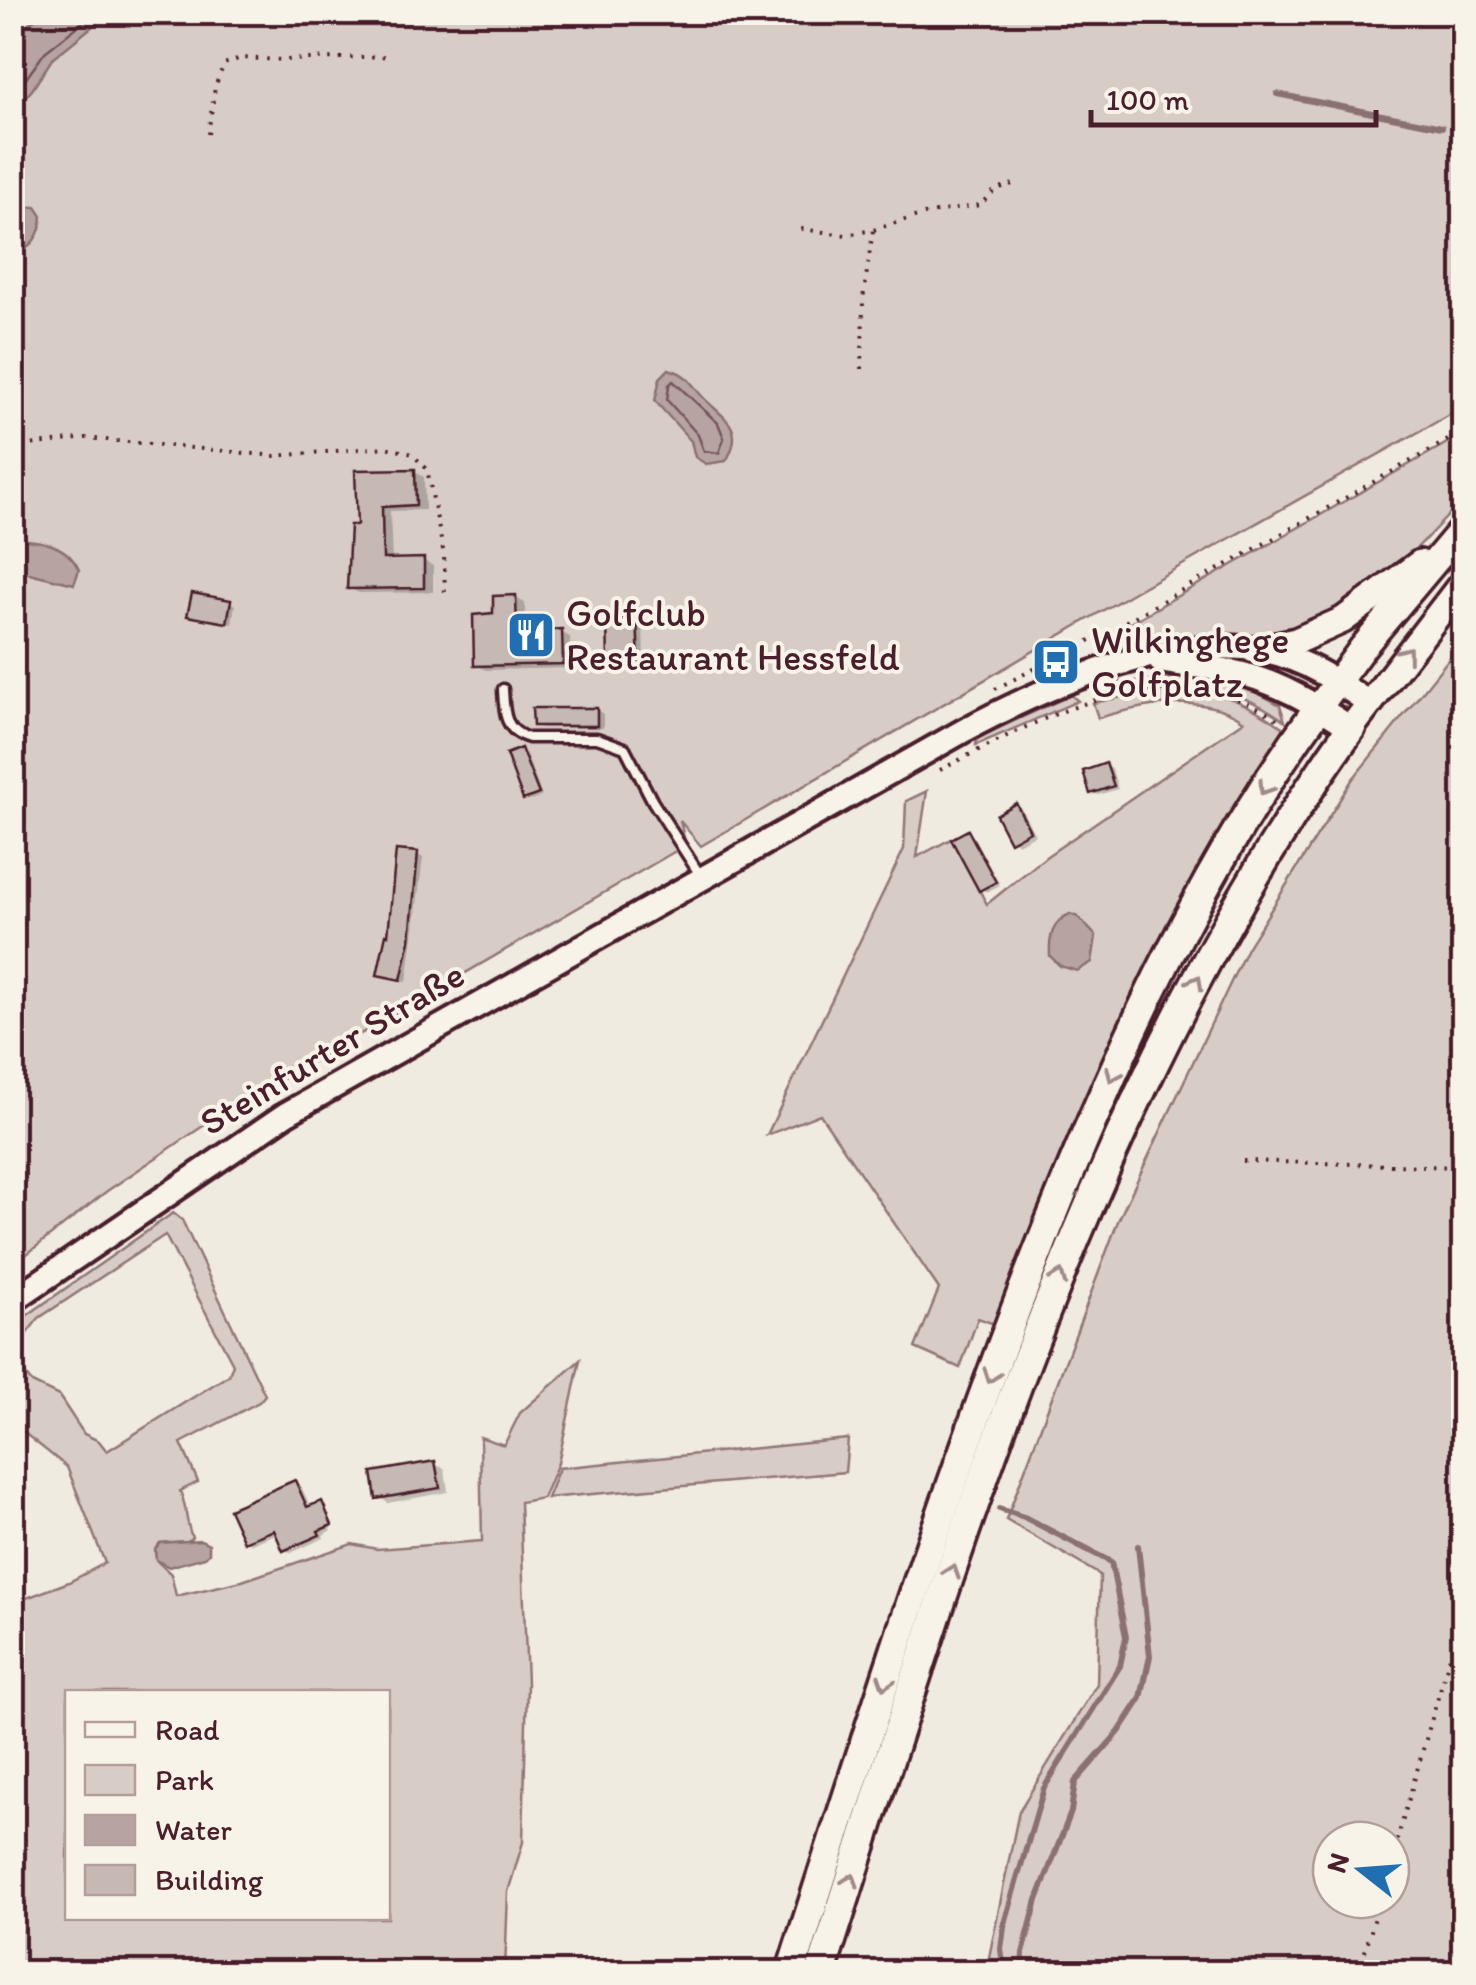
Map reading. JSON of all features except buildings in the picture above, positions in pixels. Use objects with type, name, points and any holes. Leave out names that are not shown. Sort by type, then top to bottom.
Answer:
[{"type":"highway","points":[[791,1972],[954,1476],[1066,1183],[1135,1026],[1190,916],[1233,838],[1319,707]]},
{"type":"highway","points":[[822,1972],[965,1533],[1065,1261],[1140,1092],[1195,983],[1292,816],[1351,728]]},
{"type":"main road","points":[[1319,707],[1464,527]]},
{"type":"main road","points":[[1254,650],[1296,641],[1342,620],[1445,547]]},
{"type":"main road","points":[[1351,728],[1464,582]]},
{"type":"main road","name":"Steinfurter Straße","points":[[12,1302],[286,1114],[1004,710],[1084,675],[1204,649],[1254,650],[1295,660],[1369,703]]},
{"type":"main road","name":"Steinfurter Straße","points":[[1146,659],[1241,673],[1280,687],[1351,728]]},
{"type":"lane","points":[[503,688],[506,720],[519,734],[530,738],[597,738],[625,748],[702,879]]},
{"type":"path","points":[[208,134],[215,87],[224,64],[241,58],[390,56]]},
{"type":"path","points":[[801,229],[846,235],[872,230],[924,214],[980,205],[1008,184],[1018,186]]},
{"type":"path","points":[[862,369],[863,299],[872,230]]},
{"type":"path","points":[[12,448],[86,438],[275,456],[386,447],[412,454],[427,469],[444,555],[445,599]]},
{"type":"path","points":[[934,773],[1069,708],[1145,690],[1192,689],[1231,695],[1253,704],[1299,735]]},
{"type":"path","points":[[1244,1160],[1464,1167]]},
{"type":"path","points":[[1402,1820],[1464,1606]]},
{"type":"path","points":[[1359,1972],[1374,1920]]},
{"type":"green space","points":[[13,13],[1463,13],[1463,407],[1136,591],[701,846],[680,821],[686,845],[209,1122],[107,1191],[13,1265]]},
{"type":"green space","points":[[1463,434],[1463,500],[1384,582],[1301,630],[1240,641],[1106,647],[1102,639]]},
{"type":"green space","points":[[1463,641],[1463,1972],[986,1972],[1019,1811],[1097,1684],[1100,1575],[1006,1520],[1118,1221],[1247,948],[1352,780]]},
{"type":"green space","points":[[1187,677],[1242,685],[1280,705],[1285,721],[1242,697],[1201,687],[1158,686],[1110,692],[1112,685],[1121,682]]},
{"type":"green space","points":[[1151,691],[1222,696],[1250,707],[1284,728],[997,1325],[978,1318],[960,1368],[915,1348],[939,1289],[820,1114],[767,1135],[904,849],[906,801],[927,791],[917,857],[951,839],[987,904],[1047,856],[1244,721],[1211,706],[1192,704],[1153,706],[1098,718],[1093,703]]},
{"type":"green space","points":[[1071,695],[1078,701],[976,745],[977,738]]},
{"type":"green space","points":[[173,1213],[182,1220],[265,1395],[259,1402],[181,1443],[198,1482],[180,1491],[192,1537],[188,1541],[160,1543],[155,1553],[158,1562],[171,1574],[176,1596],[242,1581],[352,1544],[377,1549],[482,1541],[480,1437],[504,1445],[520,1413],[580,1360],[558,1463],[543,1498],[520,1502],[527,1683],[523,1842],[508,1892],[505,1972],[13,1972],[13,1603],[69,1582],[105,1563],[67,1467],[13,1424],[12,1326]],"holes":[[[165,1235],[233,1364],[229,1375],[107,1451],[99,1441],[84,1434],[59,1396],[32,1383],[14,1357],[16,1347],[39,1318]]]},
{"type":"green space","points":[[848,1439],[845,1472],[547,1498],[559,1468]]},
{"type":"water","points":[[43,13],[109,13],[52,59],[13,111],[13,35]]},
{"type":"water","points":[[19,207],[36,207],[42,216],[34,240],[13,256],[13,214]]},
{"type":"water","points":[[669,369],[687,378],[729,423],[734,439],[726,461],[706,464],[695,457],[691,441],[655,401],[660,378]]},
{"type":"water","points":[[13,539],[42,542],[67,554],[79,570],[74,584],[13,573]]},
{"type":"water","points":[[1070,914],[1096,936],[1092,962],[1077,971],[1060,966],[1050,956],[1053,931]]},
{"type":"water","points":[[201,1540],[209,1544],[205,1557],[169,1567],[156,1560],[155,1549],[160,1543]]},
{"type":"waterway","points":[[1277,94],[1442,127]]},
{"type":"waterway","points":[[999,1509],[1024,1517],[1111,1562],[1126,1637],[1120,1666],[1044,1788],[1005,1920],[1001,1949],[1004,1972]]},
{"type":"waterway","points":[[1022,1972],[1037,1900],[1071,1812],[1075,1782],[1119,1732],[1141,1698],[1150,1656],[1138,1546]]},
{"type":"place","name":"Golfclub Restaurant Hessfeld","points":[[531,635]]},
{"type":"place","name":"Wilkinghege Golfplatz","points":[[1056,662]]}]
